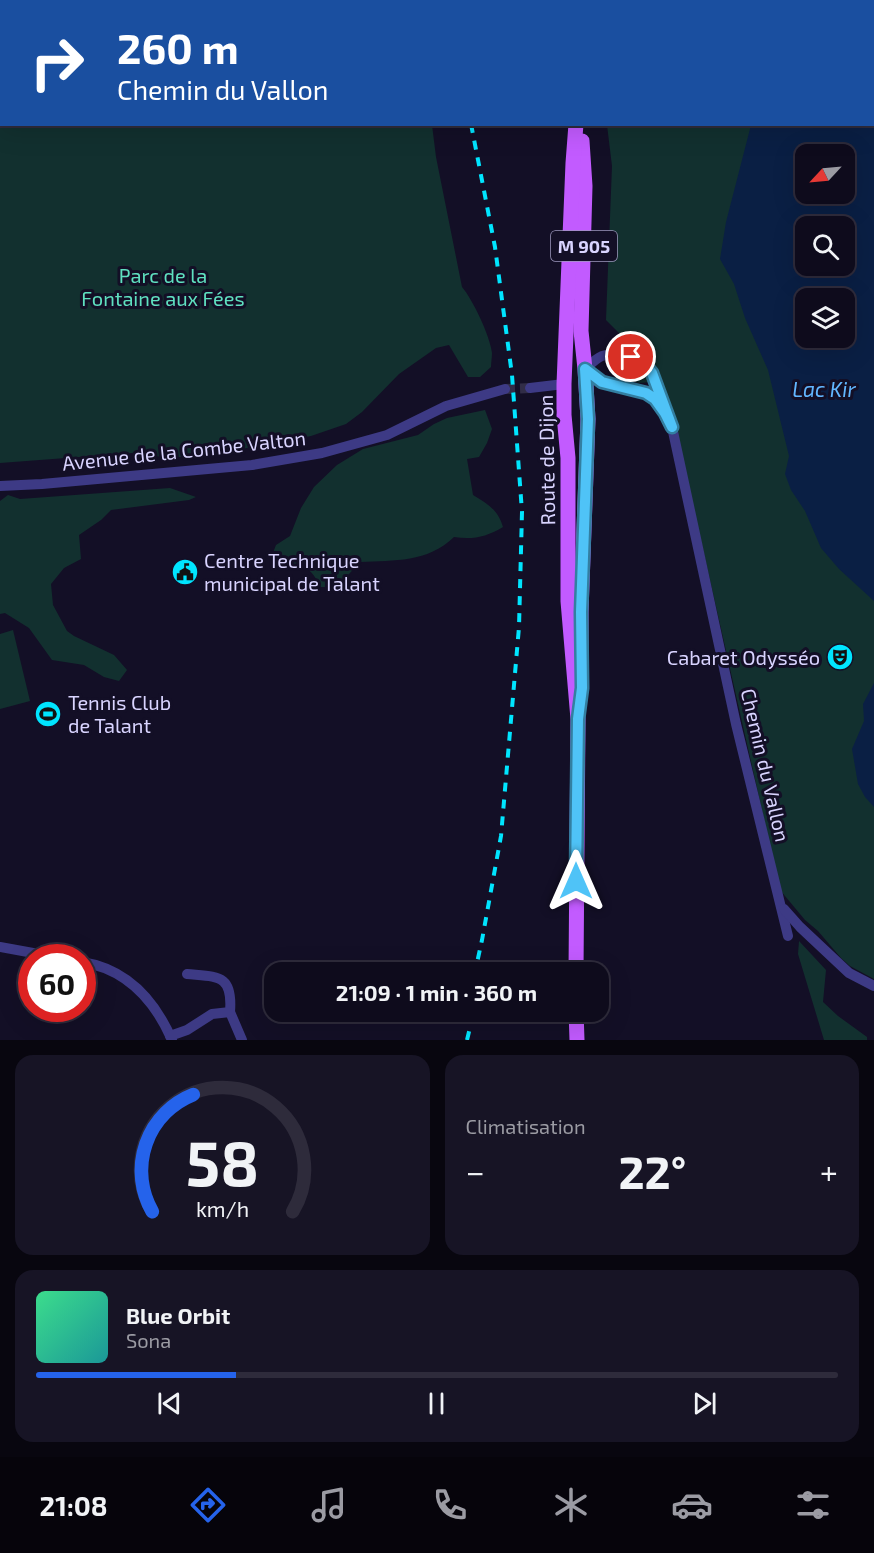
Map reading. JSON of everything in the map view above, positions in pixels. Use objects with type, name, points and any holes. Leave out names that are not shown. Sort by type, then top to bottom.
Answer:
[{"type":"main road","name":"M 905","points":[[564,384],[572,173],[578,126]]},
{"type":"main road","name":"M 905","points":[[578,126],[585,186],[581,331],[585,369]]},
{"type":"main road","name":"M 905","points":[[568,310],[574,351],[585,369]]},
{"type":"main road","points":[[564,384],[585,369]]},
{"type":"main road","name":"Route de Dijon","points":[[578,719],[582,688],[581,612],[588,419],[585,369]]},
{"type":"main road","name":"Route de Dijon","points":[[564,384],[571,397],[574,419],[575,518],[583,570]]},
{"type":"main road","name":"Route de Dijon","points":[[564,384],[568,458],[568,601],[578,719],[576,962]]},
{"type":"main road","points":[[576,1022],[577,1040]]},
{"type":"street","name":"Chemin du Vallon","points":[[672,427],[655,399],[646,393],[602,382],[585,369],[604,354],[631,357],[643,362],[652,373],[672,427],[736,724],[788,936]]},
{"type":"street","points":[[530,388],[564,384]]},
{"type":"street","name":"Avenue de la Combe Valton","points":[[0,486],[252,465],[322,453],[387,435],[446,406],[505,389]]},
{"type":"street","points":[[782,906],[835,961],[849,973],[874,986]]},
{"type":"street","points":[[0,947],[18,950]]},
{"type":"street","points":[[96,965],[117,974],[140,991],[157,1010],[171,1038],[212,1014],[230,1012]]},
{"type":"street","points":[[187,974],[220,978],[226,983],[231,997],[230,1012],[242,1040]]},
{"type":"green space","name":"Parc de la Fontaine aux Fées","points":[[0,126],[432,126],[436,157],[462,287],[485,328],[492,353],[491,367],[480,377],[468,377],[449,345],[436,348],[399,374],[362,412],[346,424],[311,436],[198,457],[163,457],[132,453],[0,463]]},
{"type":"green space","points":[[607,126],[874,126],[874,979],[850,966],[841,958],[780,890],[701,540],[650,359],[630,348],[606,320],[612,166]]},
{"type":"green space","points":[[616,362],[635,368],[650,382],[640,383],[615,378]]},
{"type":"green space","points":[[485,410],[492,429],[487,443],[479,457],[467,459],[473,495],[492,508],[503,527],[479,537],[454,537],[433,552],[422,556],[360,562],[349,574],[343,587],[321,587],[309,570],[301,567],[280,569],[271,558],[276,545],[290,536],[301,508],[314,487],[337,465],[363,449],[418,435],[447,418]]},
{"type":"green space","points":[[170,488],[196,497],[189,500],[111,510],[79,535],[81,559],[64,568],[51,584],[53,605],[67,631],[114,655],[127,670],[119,681],[104,677],[84,665],[52,660],[29,628],[5,613],[0,614],[0,501],[8,495],[20,499]]},
{"type":"green space","points":[[13,630],[30,701],[0,709],[0,634]]},
{"type":"green space","points":[[799,941],[826,970],[823,1002],[867,1037],[867,1040],[824,1040],[798,954]]},
{"type":"water","name":"Lac Kir","points":[[751,126],[874,126],[874,601],[839,569],[821,548],[805,511],[791,490],[785,474],[789,456],[768,370],[745,318],[734,284],[720,259],[726,222]]},
{"type":"water","points":[[874,683],[874,807],[858,784],[852,749],[864,721],[863,704]]},
{"type":"tunnel","points":[[505,389],[530,388]]},
{"type":"railway","points":[[471,126],[495,247],[512,375],[522,512],[519,627],[501,836],[477,962]]},
{"type":"railway","points":[[467,1040],[471,1022]]},
{"type":"place","name":"Centre Technique municipal de Talant","points":[[185,572]]},
{"type":"place","name":"Cabaret Odysséo","points":[[840,657]]},
{"type":"place","name":"Tennis Club de Talant","points":[[48,714]]},
{"type":"route","points":[[576,881],[578,719],[582,688],[581,612],[588,419],[585,369],[602,382],[646,393],[655,399],[672,427],[652,373],[643,362],[631,357]]}]
